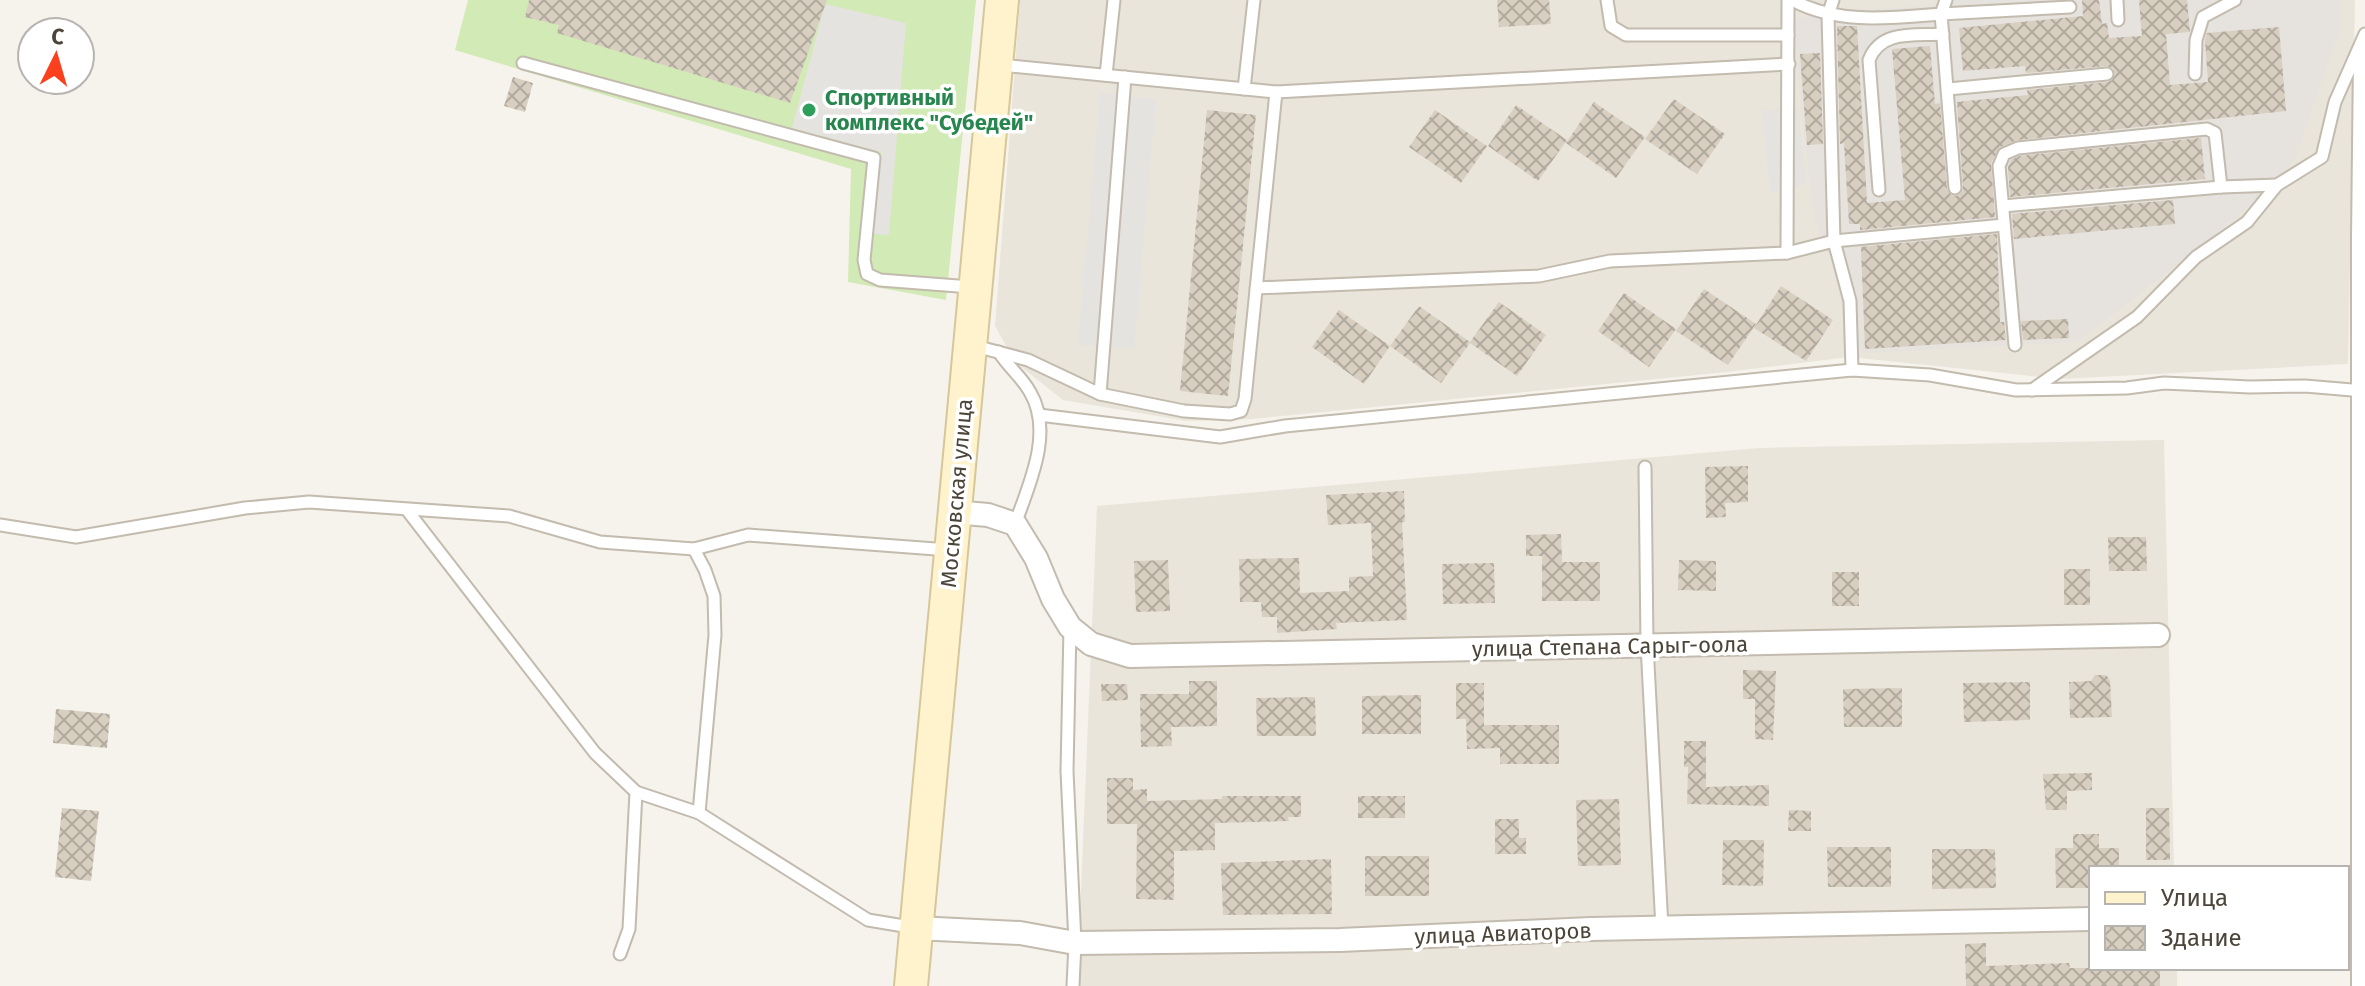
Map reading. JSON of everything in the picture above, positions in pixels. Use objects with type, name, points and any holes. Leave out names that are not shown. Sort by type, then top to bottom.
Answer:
[{"type":"main road","name":"Московская улица","points":[[911,986],[953,512],[985,348],[976,287],[1002,0]]},
{"type":"street","points":[[2363,986],[2365,58]]},
{"type":"street","points":[[953,512],[988,515],[1015,524],[1036,558],[1053,599],[1070,627]]},
{"type":"street","name":"улица Степана Сарыг-оола","points":[[1070,627],[1091,644],[1130,656],[2158,635]]},
{"type":"street","name":"улица Авиаторов","points":[[916,928],[1020,933],[1075,943],[1340,940],[1662,928],[2089,919]]},
{"type":"lane","points":[[1106,75],[1114,0]]},
{"type":"lane","points":[[1244,89],[1254,0]]},
{"type":"lane","points":[[1607,0],[1611,26],[1626,35],[1788,35]]},
{"type":"lane","points":[[1787,253],[1790,0],[1828,15],[1881,18],[2070,7]]},
{"type":"lane","points":[[1833,0],[1828,15],[1834,241],[1850,301],[1852,370]]},
{"type":"lane","points":[[1946,0],[1941,14],[1955,188]]},
{"type":"lane","points":[[2117,0],[2118,20]]},
{"type":"lane","points":[[2195,74],[2196,40],[2203,17],[2235,0]]},
{"type":"lane","points":[[1879,190],[1869,60],[1873,50],[1890,37],[1943,34]]},
{"type":"lane","points":[[2032,390],[2137,317],[2196,257],[2247,222],[2277,185],[2322,157],[2335,102],[2365,34]]},
{"type":"lane","points":[[523,63],[874,158],[864,260],[867,274],[880,280],[976,287]]},
{"type":"lane","points":[[996,64],[1276,92],[1789,64]]},
{"type":"lane","points":[[1948,89],[2107,74]]},
{"type":"lane","points":[[1100,394],[1125,77]]},
{"type":"lane","points":[[985,348],[1028,360],[1100,394],[1184,411],[1230,414],[1241,411],[1245,399],[1276,92]]},
{"type":"lane","points":[[2015,345],[1999,166],[2001,159],[2010,151],[2207,129],[2215,133],[2221,187]]},
{"type":"lane","points":[[2003,206],[2277,185]]},
{"type":"lane","points":[[1256,288],[1539,276],[1610,261],[1787,253],[1834,241],[2004,225]]},
{"type":"lane","points":[[985,348],[1030,391],[1039,415],[1034,471],[1015,524]]},
{"type":"lane","points":[[1039,415],[1220,437],[1285,426],[1852,370],[1930,375],[2016,390],[2127,388],[2164,383],[2305,386],[2364,391]]},
{"type":"lane","points":[[1645,467],[1647,645],[1662,928]]},
{"type":"lane","points":[[0,525],[76,537],[245,508],[309,502],[509,516],[600,542],[694,549],[748,535],[951,550]]},
{"type":"lane","points":[[407,510],[595,753],[636,792],[699,813],[868,920],[916,928]]},
{"type":"lane","points":[[694,549],[714,596],[715,635],[699,813]]},
{"type":"lane","points":[[1070,627],[1067,771],[1075,943],[1073,986]]},
{"type":"lane","points":[[620,954],[629,929],[636,792]]},
{"type":"shaded area","points":[[1020,0],[2355,0],[2348,364],[2060,379],[1849,357],[1253,419],[1187,421],[1063,400],[1015,362],[995,326]]},
{"type":"shaded area","points":[[1953,0],[2340,0],[2340,29],[2295,159],[2253,203],[2077,342],[1873,353],[1846,349],[1835,271],[1814,218],[1794,19],[1846,10],[1951,5]]},
{"type":"shaded area","points":[[825,4],[906,23],[889,235],[873,234],[881,152],[792,128]]},
{"type":"shaded area","points":[[1100,93],[1156,99],[1134,349],[1078,345]]},
{"type":"shaded area","points":[[1798,107],[1806,182],[1793,190],[1770,192],[1762,111]]},
{"type":"shaded area","points":[[2164,440],[2174,866],[2089,866],[2089,970],[2177,970],[2177,986],[1077,986],[1097,506],[1759,448]]},
{"type":"green space","name":"Спортивный комплекс \"Субедей\"","points":[[468,0],[976,0],[946,300],[848,282],[851,169],[455,50]]},
{"type":"building","points":[[529,0],[827,0],[790,103],[557,33],[559,25],[525,17]]},
{"type":"building","points":[[1497,0],[1549,0],[1551,24],[1499,27]]},
{"type":"building","points":[[2082,0],[2099,0],[2102,24],[2107,23],[2109,38],[2142,36],[2139,0],[2187,0],[2190,32],[2166,34],[2170,85],[2208,82],[2207,33],[2279,27],[2286,111],[2017,140],[2000,147],[1991,163],[1995,217],[1860,230],[1860,224],[1849,224],[1844,143],[1840,144],[1837,26],[1857,26],[1867,203],[1905,200],[1892,49],[1930,46],[1935,104],[1940,103],[1947,189],[1956,196],[1963,187],[1957,102],[2028,95],[2027,90],[2108,82],[2115,74],[2113,68],[2106,66],[2026,73],[2025,66],[1963,71],[1959,28],[2083,16]]},
{"type":"building","points":[[1820,53],[1823,144],[1807,145],[1800,54]]},
{"type":"building","points":[[513,77],[533,83],[525,112],[504,106]]},
{"type":"building","points":[[1674,99],[1725,134],[1697,174],[1645,139]]},
{"type":"building","points":[[1594,102],[1645,137],[1616,178],[1566,143]]},
{"type":"building","points":[[1516,105],[1567,140],[1538,181],[1488,146]]},
{"type":"building","points":[[1207,110],[1256,115],[1228,396],[1180,391]]},
{"type":"building","points":[[1435,110],[1487,146],[1461,183],[1409,147]]},
{"type":"building","points":[[2201,138],[2205,179],[2010,197],[2008,167],[2011,160],[2020,156]]},
{"type":"building","points":[[2173,200],[2175,224],[2014,239],[2012,214]]},
{"type":"building","points":[[1997,234],[2000,322],[2004,322],[2006,340],[1865,349],[1861,247]]},
{"type":"building","points":[[1781,286],[1833,320],[1806,361],[1754,328]]},
{"type":"building","points":[[1704,289],[1756,324],[1728,365],[1676,331]]},
{"type":"building","points":[[1624,293],[1676,329],[1649,367],[1598,331]]},
{"type":"building","points":[[1499,302],[1546,335],[1517,376],[1470,343],[1441,383],[1390,346],[1419,306],[1470,342]]},
{"type":"building","points":[[1339,310],[1390,346],[1364,384],[1312,347]]},
{"type":"building","points":[[2068,319],[2069,338],[2023,340],[2021,321]]},
{"type":"building","points":[[1748,466],[1748,502],[1725,503],[1726,517],[1706,518],[1705,467]]},
{"type":"building","points":[[1404,491],[1405,522],[1402,522],[1407,620],[1336,623],[1337,629],[1277,633],[1277,617],[1262,617],[1261,602],[1240,602],[1239,559],[1299,558],[1300,593],[1349,591],[1349,577],[1373,576],[1371,523],[1328,525],[1326,495]]},
{"type":"building","points":[[1561,534],[1562,562],[1600,562],[1600,601],[1542,601],[1542,556],[1526,556],[1526,535]]},
{"type":"building","points":[[2108,537],[2146,537],[2147,571],[2109,571]]},
{"type":"building","points":[[1168,560],[1170,611],[1136,612],[1134,561]]},
{"type":"building","points":[[1679,560],[1716,561],[1716,591],[1678,590]]},
{"type":"building","points":[[1494,563],[1495,603],[1443,604],[1442,564]]},
{"type":"building","points":[[2064,569],[2090,569],[2090,605],[2064,605]]},
{"type":"building","points":[[1832,572],[1859,572],[1859,606],[1832,606]]},
{"type":"building","points":[[1743,670],[1776,671],[1773,740],[1755,739],[1755,699],[1743,699]]},
{"type":"building","points":[[2095,675],[2106,675],[2110,680],[2112,717],[2070,718],[2069,682],[2091,681]]},
{"type":"building","points":[[1189,681],[1217,681],[1217,726],[1171,727],[1172,746],[1141,747],[1140,694],[1189,694]]},
{"type":"building","points":[[2030,682],[2030,720],[1964,722],[1963,683]]},
{"type":"building","points":[[1456,683],[1484,683],[1484,725],[1559,725],[1559,764],[1500,764],[1500,748],[1467,749],[1466,719],[1456,719]]},
{"type":"building","points":[[1101,684],[1127,684],[1128,700],[1102,701]]},
{"type":"building","points":[[1902,688],[1902,727],[1844,727],[1843,689]]},
{"type":"building","points":[[1421,695],[1421,734],[1362,734],[1362,696]]},
{"type":"building","points":[[1315,697],[1316,736],[1257,736],[1256,698]]},
{"type":"building","points":[[56,709],[110,714],[107,748],[53,743]]},
{"type":"building","points":[[1684,741],[1706,741],[1706,787],[1769,785],[1769,806],[1687,804],[1688,767],[1684,767]]},
{"type":"building","points":[[2092,773],[2092,790],[2067,791],[2067,810],[2046,810],[2043,774]]},
{"type":"building","points":[[1107,778],[1133,778],[1133,790],[1147,789],[1147,801],[1222,799],[1222,796],[1301,796],[1301,817],[1288,817],[1289,821],[1215,823],[1215,850],[1174,851],[1174,900],[1136,899],[1137,824],[1107,824]]},
{"type":"building","points":[[1358,796],[1405,796],[1405,818],[1358,818]]},
{"type":"building","points":[[1619,799],[1621,865],[1578,866],[1576,800]]},
{"type":"building","points":[[62,808],[99,811],[91,881],[55,877]]},
{"type":"building","points":[[2146,808],[2169,808],[2170,860],[2146,860]]},
{"type":"building","points":[[1789,810],[1811,811],[1811,831],[1788,831]]},
{"type":"building","points":[[1495,819],[1519,819],[1519,838],[1526,838],[1526,854],[1495,854]]},
{"type":"building","points":[[2073,834],[2099,834],[2099,848],[2119,848],[2119,866],[2089,866],[2089,888],[2056,888],[2055,848],[2073,848]]},
{"type":"building","points":[[1723,840],[1764,840],[1763,886],[1722,885]]},
{"type":"building","points":[[1827,847],[1891,847],[1891,887],[1828,887]]},
{"type":"building","points":[[1932,849],[1995,849],[1996,888],[1932,889]]},
{"type":"building","points":[[1365,856],[1429,856],[1429,896],[1365,896]]},
{"type":"building","points":[[1331,859],[1332,914],[1223,915],[1221,863]]},
{"type":"building","points":[[1986,943],[1986,966],[2069,963],[2070,968],[2089,970],[2160,970],[2160,986],[1966,986],[1965,944]]},
{"type":"place","name":"Спортивный комплекс \"Субедей\"","points":[[809,110]]}]
